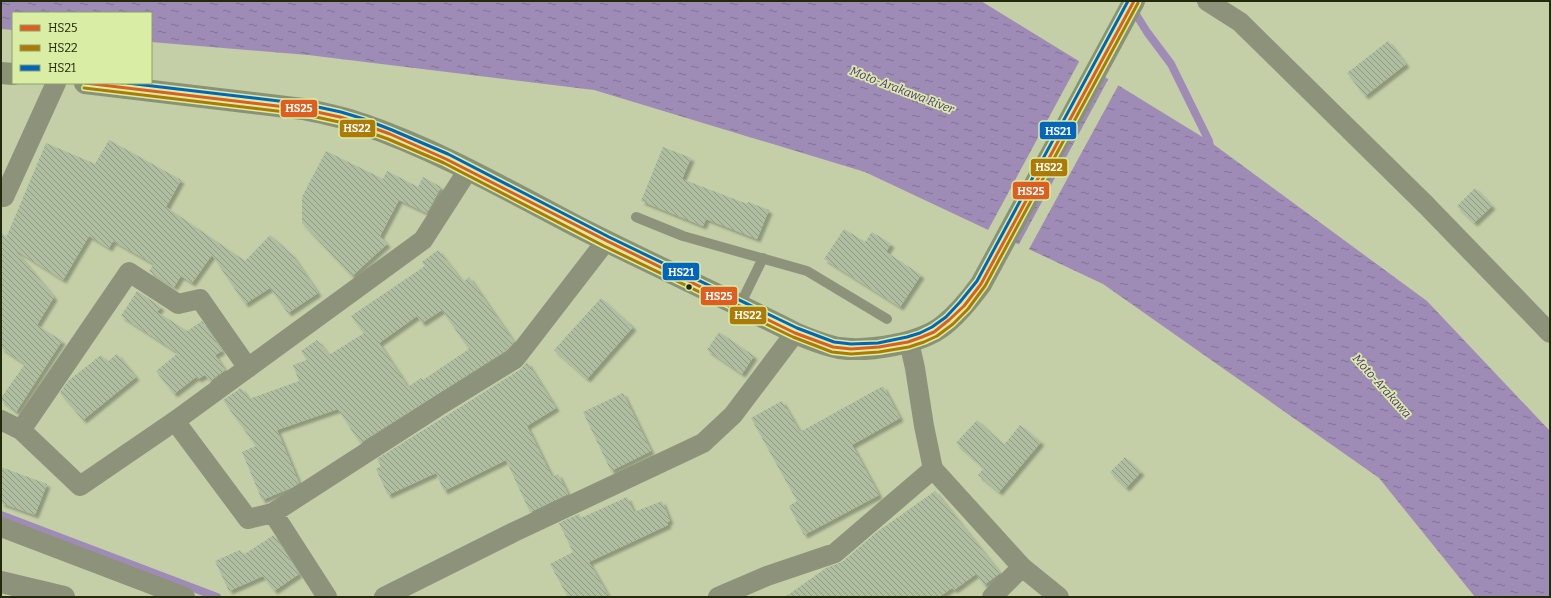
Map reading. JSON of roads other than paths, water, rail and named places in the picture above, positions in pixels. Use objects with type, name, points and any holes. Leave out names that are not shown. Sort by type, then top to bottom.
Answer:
[{"type":"main road","points":[[93,84],[303,109],[360,123],[468,170],[606,241],[795,333],[817,342],[838,348],[861,350],[909,342],[943,326],[964,307],[981,284],[1112,39],[1134,1]]},
{"type":"main road","points":[[1,73],[12,74]]},
{"type":"street","points":[[1207,1],[1240,22],[1426,205],[1550,334]]},
{"type":"street","points":[[4,197],[56,84]]},
{"type":"street","points":[[1,420],[21,430],[80,486],[176,421],[423,240],[468,170]]},
{"type":"street","points":[[176,421],[248,519],[273,513],[430,411],[515,359],[606,241]]},
{"type":"street","points":[[21,430],[129,272],[178,304],[200,299],[248,368]]},
{"type":"street","points":[[384,597],[514,532],[703,443],[733,415],[795,333]]},
{"type":"street","points":[[909,342],[933,469],[1022,567],[1059,597]]},
{"type":"street","points":[[718,597],[767,576],[835,552],[933,469]]},
{"type":"street","points":[[273,513],[327,597]]},
{"type":"street","points":[[1,527],[185,597]]},
{"type":"street","points":[[992,597],[1022,567]]},
{"type":"street","points":[[1,582],[64,597]]},
{"type":"lane","points":[[636,217],[683,236],[807,271],[887,318]]},
{"type":"lane","points":[[740,305],[763,258]]},
{"type":"water","points":[[1,1],[981,1],[1209,141],[1427,301],[1550,431],[1550,597],[1475,597],[1379,478],[1103,284],[865,172],[594,90],[308,55],[152,42],[152,12],[12,12],[12,30],[1,29]]},
{"type":"waterway","points":[[1132,8],[1147,32],[1171,64],[1209,141],[1211,152]]},
{"type":"waterway","points":[[1,515],[217,597]]},
{"type":"water label","name":"Moto-Arakawa River","points":[[902,90]]},
{"type":"water label","name":"Moto-Arakawa","points":[[1382,386]]}]
